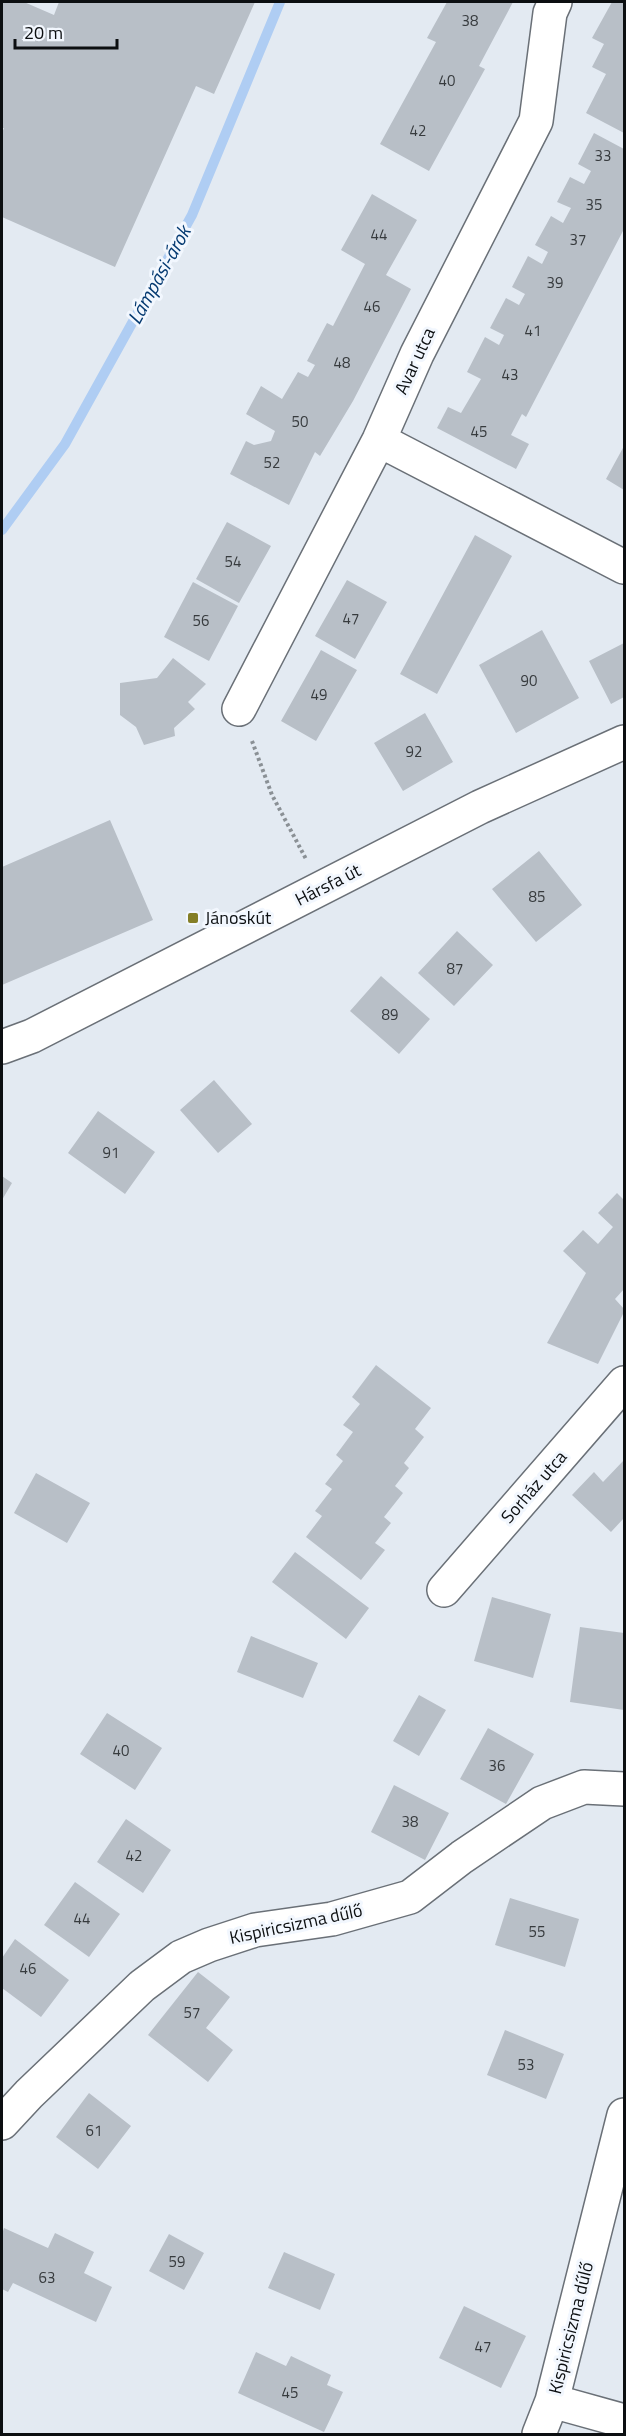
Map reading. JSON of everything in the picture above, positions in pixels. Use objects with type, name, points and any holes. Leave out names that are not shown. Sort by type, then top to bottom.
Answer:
[{"type":"street","name":"Avar utca","points":[[239,709],[379,440],[417,354],[536,121],[550,13],[555,2]]},
{"type":"street","points":[[379,440],[624,567]]},
{"type":"street","name":"Hársfa út","points":[[2,1047],[32,1036],[480,807],[624,742]]},
{"type":"street","name":"Sorház utca","points":[[444,1590],[624,1383]]},
{"type":"street","name":"Kispiricsizma dűlő","points":[[2,2124],[142,1986],[181,1957],[255,1930],[332,1918],[410,1897],[470,1851],[542,1803],[584,1787],[624,1789]]},
{"type":"street","name":"Kispiricsizma dűlő","points":[[538,2434],[552,2402],[624,2115]]},
{"type":"street","points":[[552,2402],[624,2421]]},
{"type":"path","points":[[239,709],[272,795],[321,889]]},
{"type":"building","points":[[2,2],[24,2],[54,15],[59,2],[255,2],[214,94],[196,86],[115,267],[2,217],[2,133],[4,128],[2,128]]},
{"type":"building","points":[[447,2],[513,2],[479,66],[485,69],[429,171],[380,144],[436,42],[427,38]]},
{"type":"building","points":[[612,2],[624,2],[624,133],[586,113],[606,74],[592,67],[604,44],[592,38]]},
{"type":"building","points":[[594,133],[624,149],[624,229],[526,417],[522,414],[511,435],[529,444],[516,469],[437,428],[448,407],[461,413],[481,379],[467,372],[485,337],[499,345],[504,335],[490,328],[506,298],[519,305],[525,294],[512,287],[528,256],[542,264],[548,252],[535,245],[551,216],[563,223],[571,208],[557,202],[570,177],[584,184],[591,171],[578,164]]},
{"type":"building","points":[[372,194],[417,220],[386,275],[411,289],[353,401],[320,456],[315,452],[289,505],[230,474],[246,441],[254,445],[271,441],[275,431],[246,414],[261,386],[282,399],[298,372],[308,377],[315,365],[307,361],[327,323],[333,326],[365,264],[341,250]]},
{"type":"building","points":[[624,446],[624,490],[606,479]]},
{"type":"building","points":[[227,522],[271,546],[239,603],[196,579]]},
{"type":"building","points":[[475,535],[512,556],[437,694],[400,674]]},
{"type":"building","points":[[347,580],[387,602],[355,659],[315,636]]},
{"type":"building","points":[[193,582],[238,606],[209,661],[164,637]]},
{"type":"building","points":[[542,630],[579,698],[516,733],[479,665]]},
{"type":"building","points":[[624,643],[624,697],[611,704],[589,661]]},
{"type":"building","points":[[321,650],[357,670],[316,741],[281,721]]},
{"type":"building","points":[[173,658],[206,684],[188,702],[195,709],[174,728],[175,736],[144,745],[136,727],[120,715],[120,683],[157,678]]},
{"type":"building","points":[[425,713],[453,762],[403,791],[374,743]]},
{"type":"building","points":[[110,820],[153,920],[2,985],[2,867]]},
{"type":"building","points":[[539,851],[582,905],[536,942],[492,889]]},
{"type":"building","points":[[457,931],[493,965],[454,1006],[418,973]]},
{"type":"building","points":[[381,976],[430,1019],[399,1054],[350,1011]]},
{"type":"building","points":[[214,1080],[252,1124],[218,1153],[180,1110]]},
{"type":"building","points":[[98,1111],[155,1152],[125,1194],[68,1153]]},
{"type":"building","points":[[2,1176],[12,1183],[2,1200]]},
{"type":"building","points":[[617,1193],[624,1200],[624,1289],[615,1299],[624,1312],[598,1364],[547,1343],[586,1273],[563,1251],[583,1230],[598,1244],[613,1227],[598,1213]]},
{"type":"building","points":[[376,1365],[431,1408],[415,1429],[424,1437],[404,1463],[409,1468],[395,1486],[403,1493],[384,1517],[391,1523],[375,1543],[385,1550],[361,1580],[306,1537],[322,1516],[315,1511],[332,1489],[325,1484],[343,1461],[336,1455],[353,1432],[343,1425],[360,1404],[352,1397]]},
{"type":"building","points":[[624,1460],[624,1518],[611,1532],[572,1495],[594,1472],[603,1482]]},
{"type":"building","points":[[36,1473],[90,1503],[67,1543],[14,1513]]},
{"type":"building","points":[[295,1552],[369,1608],[346,1639],[272,1582]]},
{"type":"building","points":[[492,1597],[551,1614],[533,1678],[474,1661]]},
{"type":"building","points":[[580,1627],[624,1633],[624,1710],[570,1702]]},
{"type":"building","points":[[251,1636],[318,1663],[303,1698],[237,1672]]},
{"type":"building","points":[[419,1695],[446,1710],[419,1756],[393,1741]]},
{"type":"building","points":[[107,1713],[162,1748],[135,1790],[80,1754]]},
{"type":"building","points":[[488,1728],[534,1754],[506,1804],[460,1779]]},
{"type":"building","points":[[394,1785],[449,1813],[425,1860],[371,1832]]},
{"type":"building","points":[[126,1819],[171,1850],[143,1893],[97,1862]]},
{"type":"building","points":[[75,1882],[120,1914],[89,1957],[44,1925]]},
{"type":"building","points":[[510,1898],[579,1919],[565,1967],[495,1945]]},
{"type":"building","points":[[15,1939],[69,1980],[41,2017],[2,1988],[2,1958]]},
{"type":"building","points":[[198,1972],[230,1997],[206,2028],[233,2050],[208,2082],[148,2035]]},
{"type":"building","points":[[505,2030],[564,2054],[546,2099],[487,2075]]},
{"type":"building","points":[[89,2093],[131,2126],[98,2169],[56,2137]]},
{"type":"building","points":[[4,2228],[48,2248],[55,2233],[94,2252],[84,2273],[112,2287],[96,2322],[13,2283],[8,2292],[2,2289],[2,2234]]},
{"type":"building","points":[[169,2234],[204,2253],[184,2290],[149,2271]]},
{"type":"building","points":[[284,2252],[335,2274],[320,2310],[268,2288]]},
{"type":"building","points":[[464,2306],[526,2336],[501,2388],[439,2358]]},
{"type":"building","points":[[256,2352],[286,2366],[291,2356],[331,2375],[327,2385],[343,2392],[324,2432],[238,2393]]},
{"type":"waterway","name":"Lámpási-árok","points":[[2,530],[65,444],[192,215],[280,2]]},
{"type":"place","name":"Jánoskút","points":[[193,918]]}]
